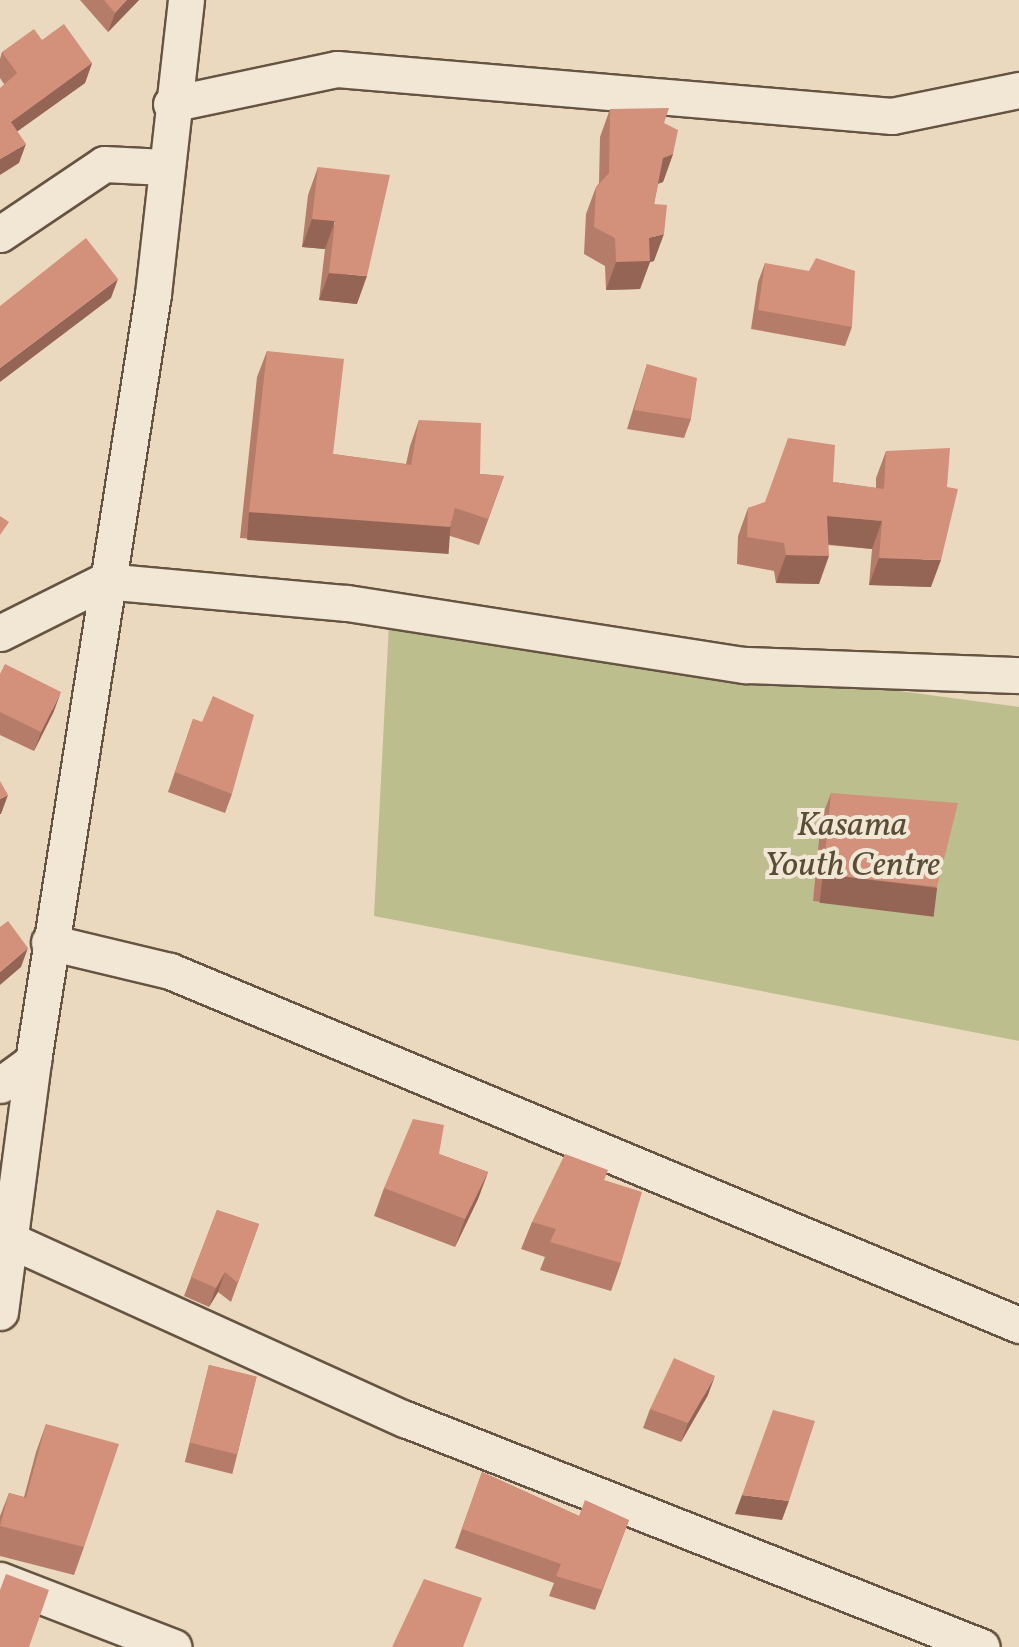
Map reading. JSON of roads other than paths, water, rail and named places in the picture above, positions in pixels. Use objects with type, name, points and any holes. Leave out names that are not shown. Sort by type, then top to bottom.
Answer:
[{"type":"street","points":[[0,1312],[14,1242],[49,942],[104,581],[154,294],[171,104],[186,0]]},
{"type":"street","points":[[171,104],[337,68],[892,116],[1019,90]]},
{"type":"street","points":[[0,234],[104,164],[165,166]]},
{"type":"street","points":[[0,633],[104,581],[348,603],[745,664],[1019,675]]},
{"type":"street","points":[[49,942],[170,972],[1019,1325]]},
{"type":"street","points":[[0,1085],[33,1061]]},
{"type":"street","points":[[14,1242],[405,1419],[982,1647]]},
{"type":"street","points":[[0,1580],[174,1647]]},
{"type":"park label","name":"Kasama Youth Centre","points":[[852,846]]}]
